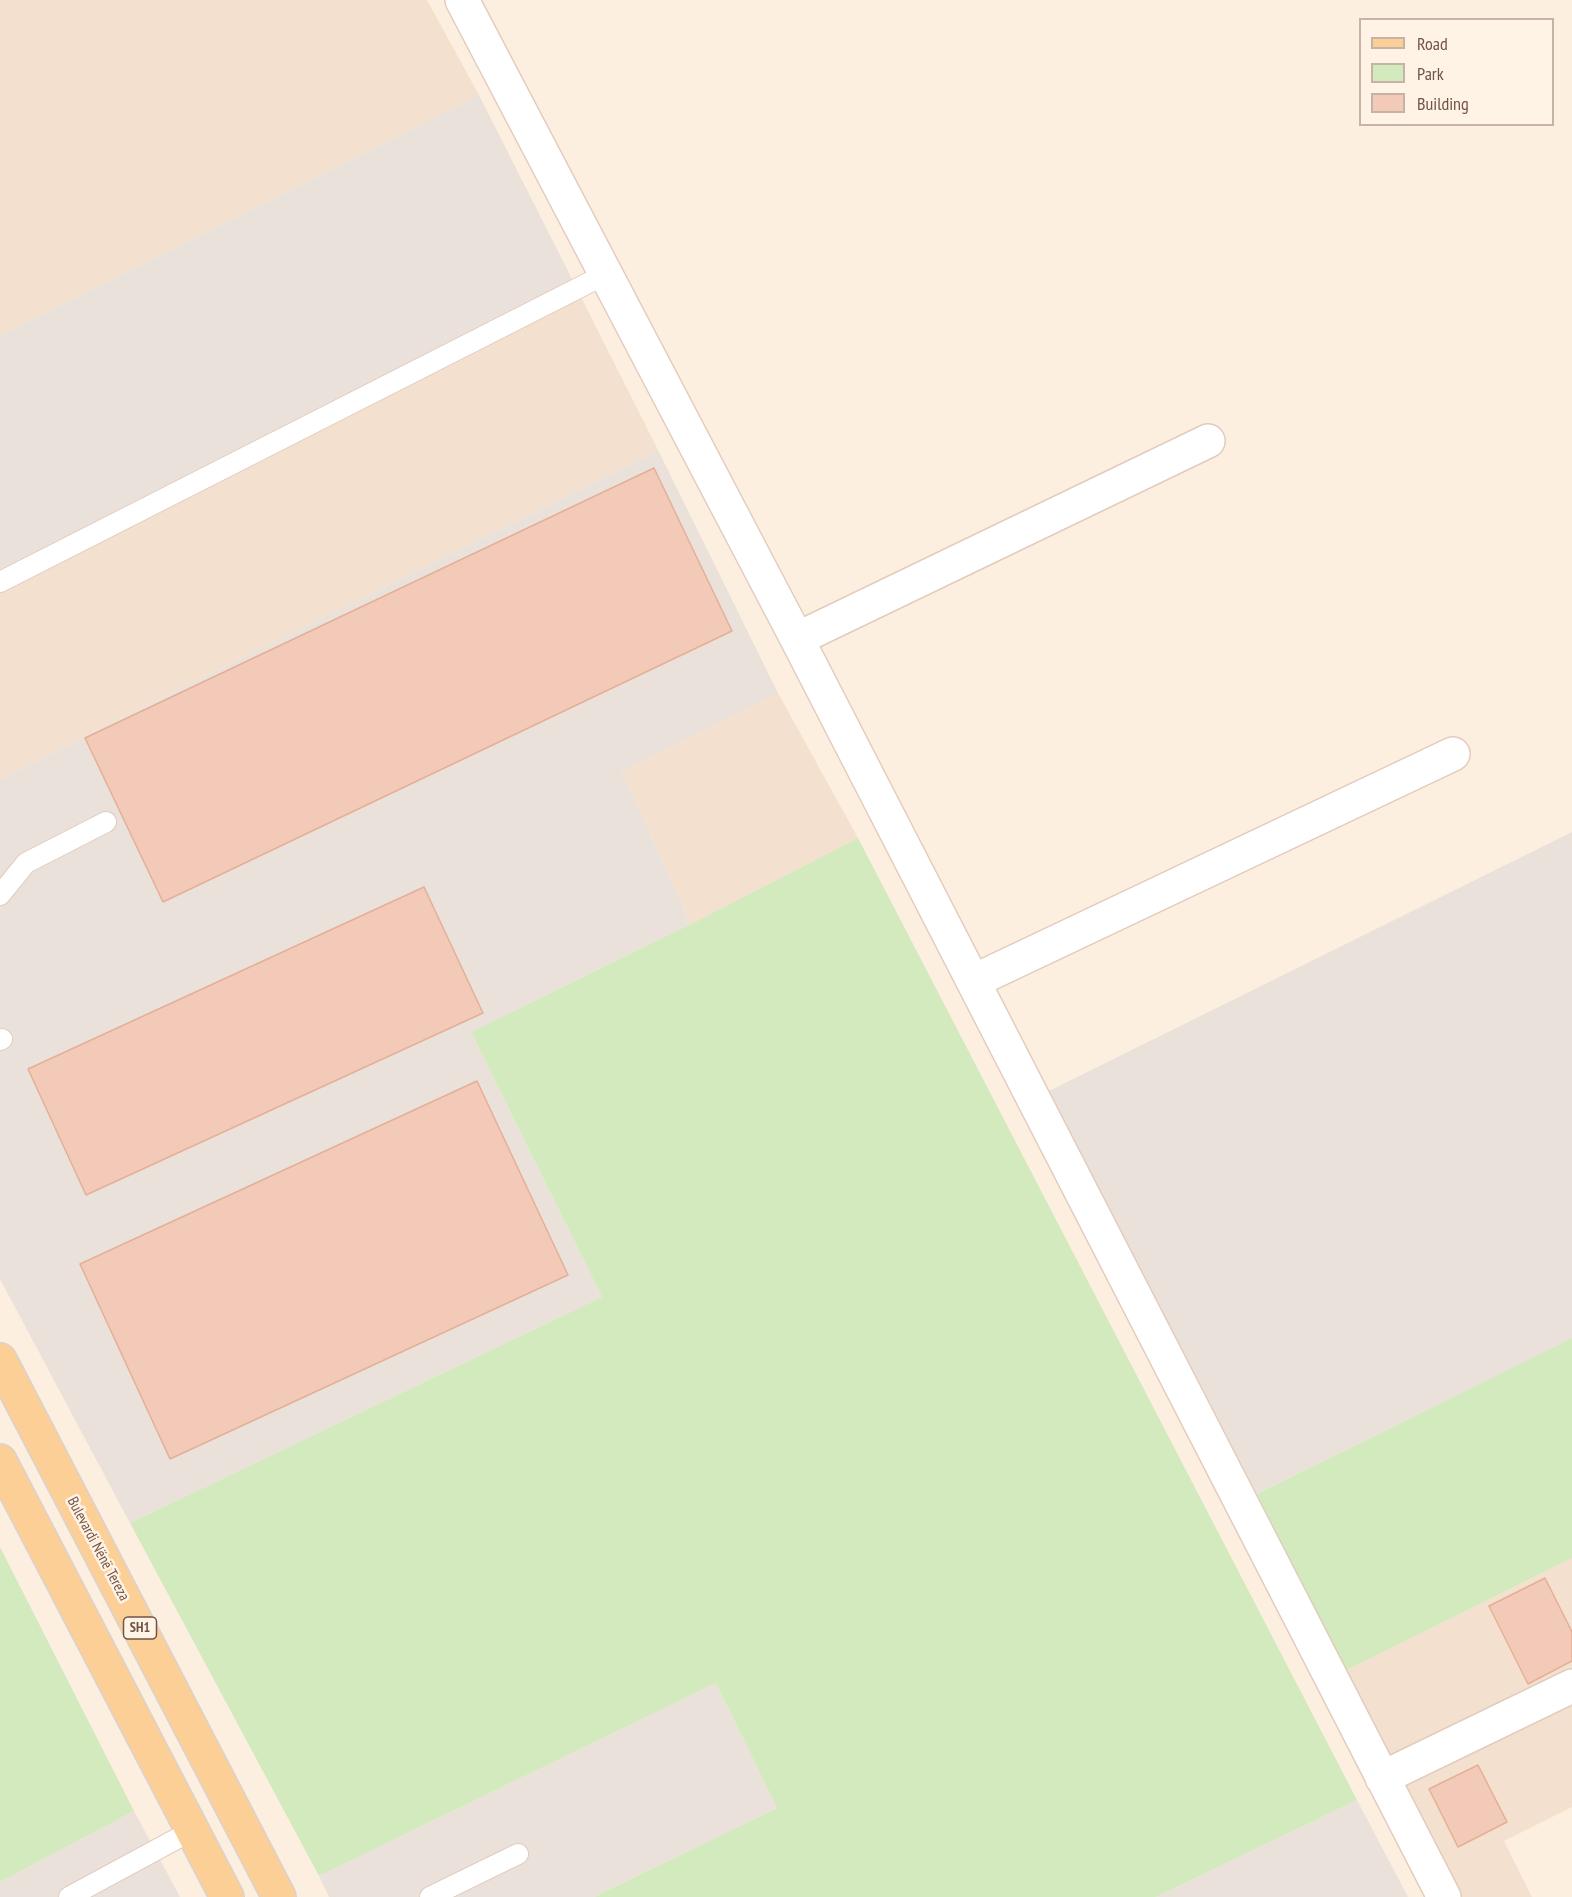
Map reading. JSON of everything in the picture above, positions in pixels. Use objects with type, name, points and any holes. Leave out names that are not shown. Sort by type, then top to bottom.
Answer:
[{"type":"main road","name":"Bulevardi Nënë Tereza","points":[[0,1360],[279,1897]]},
{"type":"main road","points":[[0,1461],[227,1897]]},
{"type":"street","points":[[462,0],[797,639],[1444,1897]]},
{"type":"street","points":[[797,639],[1208,441]]},
{"type":"street","points":[[974,981],[1453,754]]},
{"type":"street","points":[[1383,1778],[1572,1686]]},
{"type":"lane","points":[[0,582],[606,274]]},
{"type":"lane","points":[[0,895],[26,863],[106,822]]},
{"type":"lane","points":[[69,1897],[193,1830]]},
{"type":"lane","points":[[430,1897],[518,1854]]},
{"type":"shaded area","points":[[0,0],[427,0],[479,95],[0,335]]},
{"type":"shaded area","points":[[479,95],[574,283],[0,571],[0,335]]},
{"type":"shaded area","points":[[574,283],[658,450],[0,779],[0,571]]},
{"type":"shaded area","points":[[658,450],[778,693],[622,771],[691,924],[471,1032],[602,1297],[130,1523],[0,1279],[0,779]]},
{"type":"shaded area","points":[[778,693],[858,838],[691,924],[622,771]]},
{"type":"shaded area","points":[[1572,832],[1572,1338],[1257,1494],[1049,1091]]},
{"type":"shaded area","points":[[1572,1558],[1572,1807],[1504,1841],[1532,1897],[1459,1897],[1345,1671]]},
{"type":"shaded area","points":[[716,1683],[777,1808],[594,1897],[329,1897],[319,1876]]},
{"type":"shaded area","points":[[1357,1800],[1408,1897],[1156,1897]]},
{"type":"shaded area","points":[[134,1811],[180,1897],[0,1897],[0,1882]]},
{"type":"green space","points":[[858,838],[1357,1800],[1156,1897],[594,1897],[777,1808],[716,1683],[319,1876],[130,1523],[602,1297],[471,1032],[691,924]]},
{"type":"green space","points":[[1572,1338],[1572,1558],[1345,1671],[1257,1494]]},
{"type":"green space","points":[[0,1547],[134,1811],[0,1882]]},
{"type":"building","points":[[654,468],[732,631],[163,902],[85,738]]},
{"type":"building","points":[[424,887],[483,1013],[86,1195],[28,1069]]},
{"type":"building","points":[[477,1081],[568,1275],[170,1459],[80,1264]]},
{"type":"building","points":[[1545,1578],[1572,1632],[1572,1661],[1528,1684],[1489,1606]]},
{"type":"building","points":[[1478,1765],[1507,1822],[1458,1847],[1429,1789]]}]
